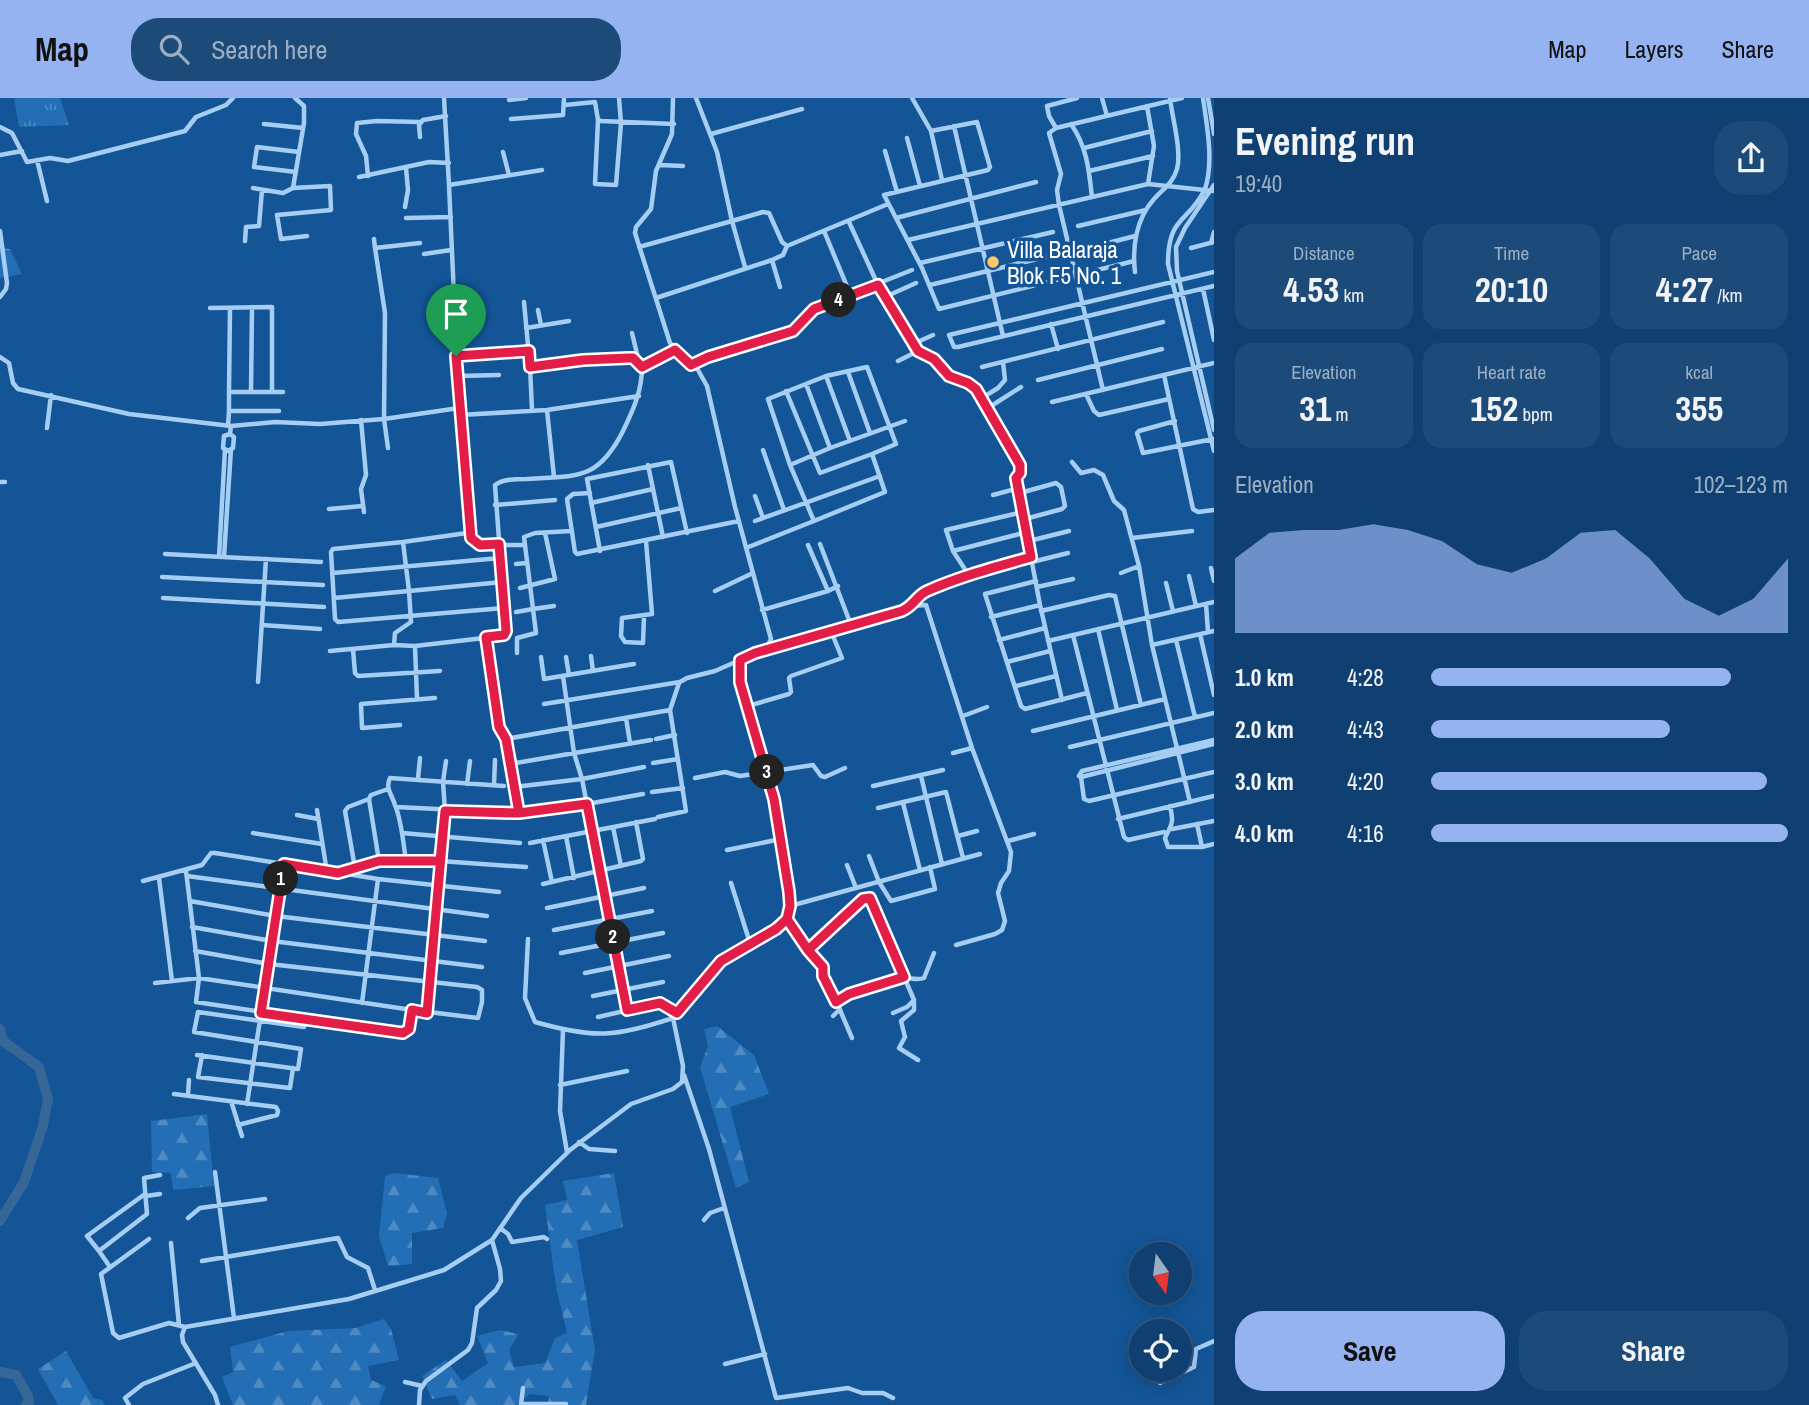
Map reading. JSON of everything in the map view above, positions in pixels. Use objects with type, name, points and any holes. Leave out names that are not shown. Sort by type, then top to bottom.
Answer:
[{"type":"street","points":[[0,127],[12,133],[27,162],[50,158],[68,161],[185,131],[196,117],[226,105],[233,98]]},
{"type":"street","points":[[293,188],[304,106],[295,98]]},
{"type":"street","points":[[444,98],[459,408],[471,538]]},
{"type":"street","points":[[509,100],[526,98]]},
{"type":"street","points":[[511,119],[563,115],[565,101],[595,100],[598,120],[594,183],[618,183],[621,123],[619,98]]},
{"type":"street","points":[[673,98],[674,124],[670,142],[656,171],[651,209],[636,227],[635,233],[667,335],[675,350],[703,378],[710,395],[739,521],[771,639],[764,651]]},
{"type":"street","points":[[696,98],[711,134],[745,267]]},
{"type":"street","points":[[912,98],[931,131],[942,180]]},
{"type":"street","points":[[1056,128],[1046,107],[1077,98]]},
{"type":"street","points":[[1102,98],[1107,116]]},
{"type":"street","points":[[1103,390],[1059,205],[1057,190],[1060,174],[1049,133],[1071,124],[1182,98]]},
{"type":"street","points":[[1206,98],[1214,134]]},
{"type":"street","points":[[1177,282],[1168,264],[1168,243],[1175,224],[1204,189],[1211,164],[1206,98]]},
{"type":"street","points":[[1135,272],[1135,236],[1153,200],[1169,186],[1177,168],[1178,155],[1170,99]]},
{"type":"street","points":[[1147,106],[1154,146],[1148,184]]},
{"type":"street","points":[[711,134],[802,109]]},
{"type":"street","points":[[368,176],[366,156],[359,145],[356,125],[377,121],[420,122],[446,116]]},
{"type":"street","points":[[598,120],[674,124]]},
{"type":"street","points":[[931,131],[974,121],[978,123],[990,167],[988,170],[966,176],[884,195],[920,263],[939,309],[1134,261]]},
{"type":"street","points":[[419,136],[420,122]]},
{"type":"street","points":[[264,124],[303,128]]},
{"type":"street","points":[[1071,124],[1084,148],[1092,197]]},
{"type":"street","points":[[954,126],[1003,336]]},
{"type":"street","points":[[1084,148],[1152,131]]},
{"type":"street","points":[[907,138],[920,186]]},
{"type":"street","points":[[296,172],[254,167],[257,147],[299,152]]},
{"type":"street","points":[[0,155],[22,151]]},
{"type":"street","points":[[885,151],[897,192]]},
{"type":"street","points":[[503,152],[509,175]]},
{"type":"street","points":[[1089,172],[1153,156]]},
{"type":"street","points":[[37,160],[47,201]]},
{"type":"street","points":[[359,177],[429,162],[449,163]]},
{"type":"street","points":[[660,165],[683,166]]},
{"type":"street","points":[[405,207],[408,190],[406,168]]},
{"type":"street","points":[[449,185],[542,170]]},
{"type":"street","points":[[896,218],[1036,181]]},
{"type":"street","points":[[908,240],[1148,184],[1213,189]]},
{"type":"street","points":[[253,188],[283,193],[293,188],[330,186],[331,211],[277,215],[281,239],[307,236]]},
{"type":"street","points":[[1213,189],[1185,228],[1177,247],[1177,282],[1214,451]]},
{"type":"street","points":[[245,241],[246,227],[259,226],[262,190]]},
{"type":"street","points":[[656,298],[772,260],[783,255],[787,246],[888,204]]},
{"type":"street","points":[[1078,226],[1147,210]]},
{"type":"street","points":[[639,247],[763,212],[774,218],[782,242],[787,246]]},
{"type":"street","points":[[405,218],[451,216]]},
{"type":"street","points":[[849,222],[878,285],[913,344],[918,351],[934,359],[949,376],[968,383],[982,398],[1020,465],[1020,473],[1016,478],[1040,608],[1062,700]]},
{"type":"street","points":[[0,231],[7,286],[0,297]]},
{"type":"street","points":[[824,232],[851,296]]},
{"type":"street","points":[[920,263],[1053,232]]},
{"type":"street","points":[[1191,248],[1213,243],[1214,232]]},
{"type":"street","points":[[1085,249],[1135,236]]},
{"type":"street","points":[[374,239],[384,313],[384,419],[388,448]]},
{"type":"street","points":[[375,248],[420,243]]},
{"type":"street","points":[[424,254],[451,250]]},
{"type":"street","points":[[930,285],[1058,254]]},
{"type":"street","points":[[772,260],[780,287]]},
{"type":"street","points":[[691,365],[708,357],[793,331],[809,312],[912,270]]},
{"type":"street","points":[[1214,272],[950,335],[954,347],[1214,286]]},
{"type":"street","points":[[885,297],[916,283]]},
{"type":"street","points":[[1202,289],[1214,338]]},
{"type":"street","points":[[524,302],[532,410]]},
{"type":"street","points":[[251,392],[252,307]]},
{"type":"street","points":[[210,309],[272,307],[272,392]]},
{"type":"street","points":[[222,557],[228,449],[234,437],[230,434],[229,426],[230,308]]},
{"type":"street","points":[[538,310],[541,326]]},
{"type":"street","points":[[526,328],[569,321]]},
{"type":"street","points":[[982,368],[1163,322]]},
{"type":"street","points":[[1051,324],[1058,349]]},
{"type":"street","points":[[586,476],[610,456],[639,396],[641,365],[632,333]]},
{"type":"street","points":[[913,344],[933,335]]},
{"type":"street","points":[[1038,380],[1162,349]]},
{"type":"street","points":[[641,365],[675,350]]},
{"type":"street","points":[[456,356],[529,351]]},
{"type":"street","points":[[898,361],[918,351]]},
{"type":"street","points":[[0,357],[9,363],[16,387],[129,414],[229,426],[275,422],[320,424],[384,419],[459,408]]},
{"type":"street","points":[[530,367],[583,360],[629,358],[641,365]]},
{"type":"street","points":[[982,398],[1005,380],[1003,362]]},
{"type":"street","points":[[1052,402],[1214,363]]},
{"type":"street","points":[[786,391],[821,473],[895,446],[867,367],[827,376],[769,397],[790,465],[814,520]]},
{"type":"street","points":[[1196,368],[1214,430]]},
{"type":"street","points":[[848,372],[870,433]]},
{"type":"street","points":[[458,376],[499,375]]},
{"type":"street","points":[[1164,375],[1193,509],[1198,512],[1214,510]]},
{"type":"street","points":[[827,376],[850,441]]},
{"type":"street","points":[[806,384],[830,448]]},
{"type":"street","points":[[988,408],[1021,387]]},
{"type":"street","points":[[229,392],[283,392]]},
{"type":"street","points":[[1086,394],[1094,411],[1099,415],[1169,399]]},
{"type":"street","points":[[47,428],[51,395]]},
{"type":"street","points":[[460,415],[547,410],[639,396]]},
{"type":"street","points":[[547,410],[554,477]]},
{"type":"street","points":[[229,411],[279,411]]},
{"type":"street","points":[[328,509],[363,509],[361,489],[366,475],[361,420]]},
{"type":"street","points":[[790,465],[905,421]]},
{"type":"street","points":[[1175,421],[1137,433],[1143,453],[1213,439]]},
{"type":"street","points":[[763,450],[784,510]]},
{"type":"street","points":[[746,548],[883,495],[885,490],[872,454]]},
{"type":"street","points":[[330,651],[394,645],[415,646],[506,633],[494,488],[499,482],[586,476],[671,462],[687,533]]},
{"type":"street","points":[[1072,462],[1081,473],[1094,470],[1103,475],[1114,501],[1124,510],[1139,566],[1152,645],[1190,802]]},
{"type":"street","points":[[648,465],[663,537]]},
{"type":"street","points":[[755,521],[880,475]]},
{"type":"street","points":[[586,476],[600,551]]},
{"type":"street","points":[[993,495],[1056,483],[1061,487],[1065,508],[1025,519]]},
{"type":"street","points":[[591,502],[653,489]]},
{"type":"street","points":[[590,493],[573,495],[567,499],[576,554],[739,521]]},
{"type":"street","points":[[755,496],[763,519]]},
{"type":"street","points":[[495,505],[555,500]]},
{"type":"street","points":[[596,527],[681,508]]},
{"type":"street","points":[[968,574],[953,551],[946,533],[949,527],[1023,512]]},
{"type":"street","points":[[517,653],[517,638],[536,633],[524,539],[528,534],[571,531]]},
{"type":"street","points":[[1028,541],[1069,531]]},
{"type":"street","points":[[1132,538],[1192,531]]},
{"type":"street","points":[[953,551],[1027,532]]},
{"type":"street","points":[[504,608],[338,622],[335,619],[333,549],[467,533],[480,545],[524,545]]},
{"type":"street","points":[[520,589],[555,579],[545,533]]},
{"type":"street","points":[[644,616],[642,643],[622,640],[621,620],[625,617],[652,614],[646,541]]},
{"type":"street","points":[[394,645],[395,633],[410,624],[411,617],[403,542]]},
{"type":"street","points":[[820,544],[851,625]]},
{"type":"street","points":[[808,545],[828,591]]},
{"type":"street","points":[[912,606],[923,593],[968,574],[1068,553]]},
{"type":"street","points":[[165,554],[321,562]]},
{"type":"street","points":[[333,573],[500,558]]},
{"type":"street","points":[[258,682],[266,559]]},
{"type":"street","points":[[516,564],[526,563]]},
{"type":"street","points":[[1121,573],[1139,566]]},
{"type":"street","points":[[1211,568],[1214,581]]},
{"type":"street","points":[[715,591],[754,573]]},
{"type":"street","points":[[1189,576],[1196,606]]},
{"type":"street","points":[[162,577],[323,585]]},
{"type":"street","points":[[1037,587],[1073,579]]},
{"type":"street","points":[[1036,581],[985,594],[1023,708],[1087,693]]},
{"type":"street","points":[[334,598],[502,582]]},
{"type":"street","points":[[1166,583],[1172,611]]},
{"type":"street","points":[[762,610],[838,586]]},
{"type":"street","points":[[991,617],[1113,594],[1123,623],[1141,705]]},
{"type":"street","points":[[163,598],[324,607]]},
{"type":"street","points":[[1048,641],[1214,602]]},
{"type":"street","points":[[1152,645],[1211,631],[1206,604]]},
{"type":"street","points":[[544,704],[680,682],[764,651],[912,606],[926,605],[972,748],[1011,852],[1009,871],[1001,883],[999,893],[1005,921],[1002,930],[956,945]]},
{"type":"street","points":[[516,612],[554,606]]},
{"type":"street","points":[[262,625],[320,628]]},
{"type":"street","points":[[999,640],[1045,628]]},
{"type":"street","points":[[1098,629],[1116,710]]},
{"type":"street","points":[[748,706],[789,694],[791,676],[842,658],[831,631]]},
{"type":"street","points":[[1200,634],[1214,695]]},
{"type":"street","points":[[1073,635],[1125,840],[1164,832]]},
{"type":"street","points":[[486,637],[499,727],[506,739],[519,813]]},
{"type":"street","points":[[1176,639],[1195,717]]},
{"type":"street","points":[[415,646],[417,699]]},
{"type":"street","points":[[353,649],[357,676],[440,671]]},
{"type":"street","points":[[1007,662],[1051,651]]},
{"type":"street","points":[[591,656],[593,671]]},
{"type":"street","points":[[541,657],[544,678],[634,664]]},
{"type":"street","points":[[566,657],[567,701],[574,753],[582,779],[627,1010]]},
{"type":"street","points":[[528,939],[525,998],[533,1021],[564,1030],[614,1034],[673,1018],[721,961],[776,929],[787,919],[790,906],[781,839],[767,772],[740,682],[740,660]]},
{"type":"street","points":[[1016,686],[1056,676]]},
{"type":"street","points":[[530,843],[686,811],[670,709],[680,682]]},
{"type":"street","points":[[400,725],[362,728],[361,704],[435,698]]},
{"type":"street","points":[[1033,731],[1165,699]]},
{"type":"street","points":[[963,716],[987,707]]},
{"type":"street","points":[[506,739],[670,709]]},
{"type":"street","points":[[1070,747],[1214,713]]},
{"type":"street","points":[[626,718],[630,743]]},
{"type":"street","points":[[510,764],[675,735]]},
{"type":"street","points":[[1214,742],[1105,768],[1081,777],[1086,801],[1214,772]]},
{"type":"street","points":[[953,753],[972,748]]},
{"type":"street","points":[[418,779],[420,758]]},
{"type":"street","points":[[653,763],[678,759]]},
{"type":"street","points":[[494,785],[495,760]]},
{"type":"street","points":[[427,1013],[445,811],[443,782],[446,761]]},
{"type":"street","points":[[467,784],[470,761]]},
{"type":"street","points":[[695,778],[725,772],[736,776],[813,765],[821,776],[825,777],[845,768]]},
{"type":"street","points":[[514,787],[582,779],[644,767]]},
{"type":"street","points":[[873,786],[943,770]]},
{"type":"street","points":[[921,776],[942,864]]},
{"type":"street","points":[[406,861],[396,807],[388,789],[387,783],[392,778],[504,786]]},
{"type":"street","points":[[652,792],[683,788]]},
{"type":"street","points":[[355,868],[345,811],[348,807],[388,789]]},
{"type":"street","points":[[878,808],[947,793],[963,858]]},
{"type":"street","points":[[396,807],[519,813],[643,794]]},
{"type":"street","points":[[1118,819],[1214,798]]},
{"type":"street","points":[[369,799],[379,861]]},
{"type":"street","points":[[903,803],[920,870]]},
{"type":"street","points":[[1170,806],[1172,829],[1165,838],[1170,849],[1214,844]]},
{"type":"street","points":[[317,810],[327,872]]},
{"type":"street","points":[[297,815],[318,818]]},
{"type":"street","points":[[1172,829],[1214,821]]},
{"type":"street","points":[[543,884],[640,862],[643,859],[636,822]]},
{"type":"street","points":[[1197,824],[1202,846]]},
{"type":"street","points":[[613,827],[621,866]]},
{"type":"street","points":[[958,836],[977,831]]},
{"type":"street","points":[[253,833],[322,844]]},
{"type":"street","points":[[402,833],[520,843]]},
{"type":"street","points":[[1008,841],[1034,834]]},
{"type":"street","points":[[566,836],[574,878]]},
{"type":"street","points":[[727,850],[781,839]]},
{"type":"street","points":[[543,840],[552,882]]},
{"type":"street","points":[[143,881],[186,873],[202,865],[211,853],[215,853],[327,872],[499,892]]},
{"type":"street","points":[[790,906],[980,854]]},
{"type":"street","points":[[869,856],[879,882],[891,901],[934,890],[936,887],[930,867]]},
{"type":"street","points":[[338,873],[379,861],[526,866]]},
{"type":"street","points":[[247,1104],[284,864]]},
{"type":"street","points":[[847,865],[856,888]]},
{"type":"street","points":[[186,873],[280,889],[487,916]]},
{"type":"street","points":[[186,873],[198,978],[197,1002],[403,1033],[409,1029],[412,1010]]},
{"type":"street","points":[[159,878],[172,981]]},
{"type":"street","points":[[362,1003],[378,879]]},
{"type":"street","points":[[731,883],[750,943]]},
{"type":"street","points":[[547,908],[644,888]]},
{"type":"street","points":[[808,950],[863,899],[869,897],[914,1002],[912,1012],[901,1021],[905,1037],[899,1049],[918,1060]]},
{"type":"street","points":[[190,901],[276,916],[485,942]]},
{"type":"street","points":[[554,930],[652,911]]},
{"type":"street","points":[[787,919],[823,967],[823,976],[852,1038]]},
{"type":"street","points":[[192,927],[272,941],[482,967]]},
{"type":"street","points":[[561,953],[663,933]]},
{"type":"street","points":[[155,983],[198,978],[427,1013],[478,1018],[483,995],[482,990],[477,987],[269,964],[195,951]]},
{"type":"street","points":[[836,1002],[849,994],[904,977],[918,980],[924,978],[934,953]]},
{"type":"street","points":[[585,973],[669,956]]},
{"type":"street","points":[[593,996],[663,982]]},
{"type":"street","points":[[893,1013],[914,1002]]},
{"type":"street","points":[[598,1017],[660,1003],[677,1013]]},
{"type":"street","points":[[833,1016],[840,1009]]},
{"type":"street","points":[[293,1068],[290,1088],[198,1077],[200,1055],[293,1068],[298,1069],[301,1049],[194,1032],[198,1012],[304,1027]]},
{"type":"street","points":[[673,1018],[684,1074],[709,1149],[775,1397],[778,1399],[848,1388],[862,1393],[883,1393],[893,1398]]},
{"type":"street","points":[[564,1030],[559,1085],[567,1153]]},
{"type":"street","points":[[559,1085],[627,1071]]},
{"type":"street","points":[[149,1239],[101,1274],[113,1334],[119,1338],[169,1323],[185,1327],[349,1299],[438,1273],[492,1240],[521,1198],[579,1142],[638,1100],[678,1087],[684,1074]]},
{"type":"street","points":[[188,1096],[189,1080]]},
{"type":"street","points":[[174,1094],[276,1107],[278,1113],[238,1125]]},
{"type":"street","points":[[231,1101],[242,1136]]},
{"type":"street","points":[[579,1142],[589,1149],[615,1150]]},
{"type":"street","points":[[215,1172],[234,1318]]},
{"type":"street","points":[[99,1251],[147,1214],[144,1178],[160,1175]]},
{"type":"street","points":[[110,1267],[87,1236],[146,1194],[160,1194]]},
{"type":"street","points":[[188,1218],[196,1210],[265,1199]]},
{"type":"street","points":[[704,1220],[710,1213],[724,1208]]},
{"type":"street","points":[[500,1228],[508,1234],[512,1242],[544,1237],[547,1239]]},
{"type":"street","points":[[202,1261],[338,1238],[347,1256],[368,1268],[375,1290]]},
{"type":"street","points":[[419,1405],[422,1386],[468,1350],[472,1343],[477,1308],[496,1290],[501,1281],[492,1240]]},
{"type":"street","points":[[171,1243],[179,1325]]},
{"type":"street","points":[[185,1327],[182,1339],[215,1395],[218,1405]]},
{"type":"street","points":[[1160,1383],[1191,1370],[1195,1363],[1196,1349],[1214,1342]]},
{"type":"street","points":[[724,1364],[765,1354]]},
{"type":"street","points":[[129,1405],[125,1398],[143,1384],[196,1363]]},
{"type":"street","points":[[405,1382],[422,1386]]},
{"type":"street","points":[[523,1388],[521,1405],[566,1404]]},
{"type":"green space","points":[[14,98],[60,98],[69,125],[19,127]]},
{"type":"green space","points":[[0,248],[10,249],[22,274],[0,278]]},
{"type":"green space","points":[[717,1026],[754,1055],[769,1094],[730,1107],[749,1182],[736,1188],[700,1067],[708,1046],[704,1029]]},
{"type":"green space","points":[[207,1114],[214,1186],[173,1190],[171,1173],[152,1172],[151,1121]]},
{"type":"green space","points":[[394,1173],[438,1178],[447,1214],[443,1228],[412,1233],[412,1264],[388,1266],[379,1236],[385,1176]]},
{"type":"green space","points":[[614,1173],[623,1227],[577,1240],[595,1350],[586,1405],[548,1405],[549,1396],[530,1394],[517,1405],[460,1405],[455,1395],[432,1399],[422,1376],[446,1360],[462,1381],[488,1363],[477,1336],[500,1330],[519,1334],[509,1350],[514,1367],[545,1363],[555,1338],[567,1333],[556,1287],[545,1205],[567,1200],[563,1181]]},
{"type":"green space","points":[[384,1319],[391,1329],[399,1360],[368,1366],[371,1380],[386,1386],[379,1405],[233,1405],[222,1377],[233,1372],[230,1347],[288,1331],[356,1328]]},
{"type":"green space","points":[[66,1351],[93,1398],[102,1400],[105,1405],[58,1405],[38,1369]]},
{"type":"waterway","points":[[0,1029],[3,1041],[39,1067],[48,1099],[43,1126],[24,1182],[0,1221]]},
{"type":"waterway","points":[[0,1372],[16,1375],[28,1396],[29,1403],[26,1405]]},
{"type":"place","name":"Villa Balaraja Blok F5 No. 1","points":[[993,262]]},
{"type":"route","points":[[456,356],[471,538],[480,545],[499,544],[506,633],[486,637],[499,727],[506,739],[519,813],[445,811],[440,861],[379,861],[338,873],[284,864],[261,1013],[403,1033],[409,1029],[412,1010],[427,1013],[445,811],[513,813],[519,813],[587,804],[627,1010],[660,1003],[677,1013],[721,961],[776,929],[787,919],[808,950],[825,970],[823,976],[836,1002],[849,994],[904,977],[870,898],[863,899],[808,950],[787,919],[789,892],[774,799],[738,668],[740,660],[755,653],[902,611],[912,606],[923,593],[968,574],[1031,557],[1016,478],[1020,473],[1020,465],[976,389],[958,378],[949,376],[934,359],[915,348],[878,285],[814,309],[793,331],[708,357],[691,365],[675,350],[642,367],[633,358],[583,360],[530,367],[529,351],[456,356]]}]
